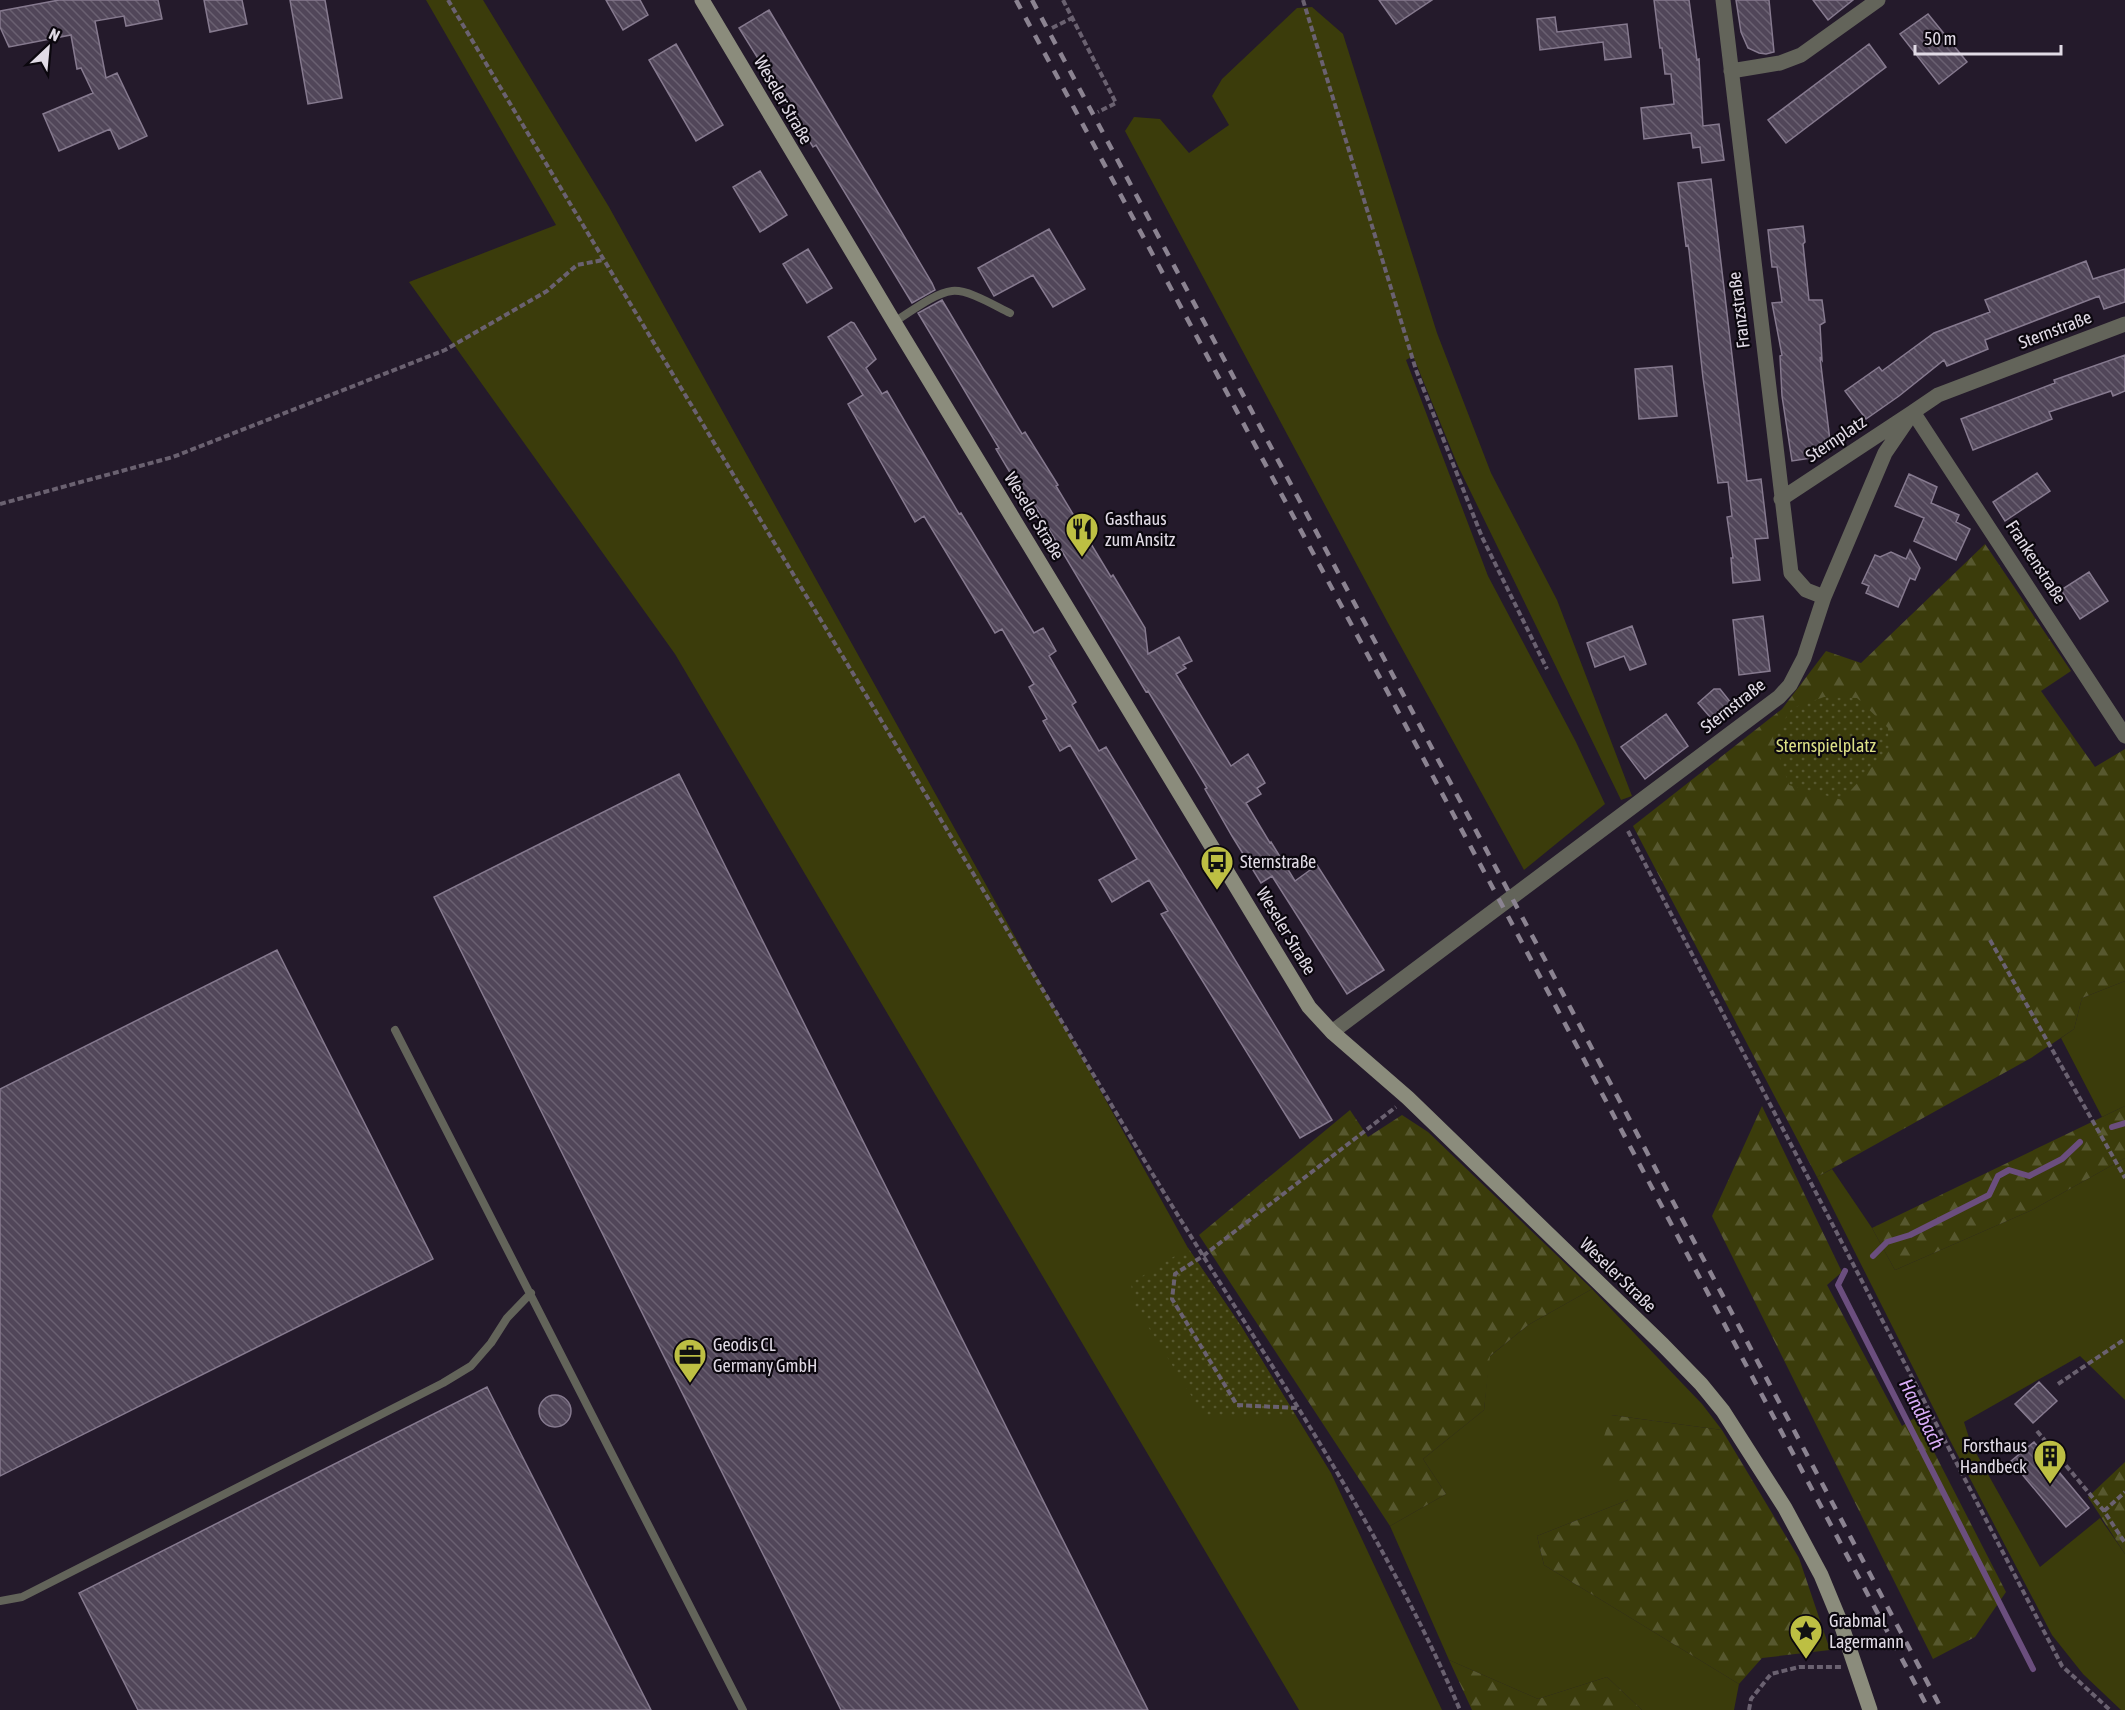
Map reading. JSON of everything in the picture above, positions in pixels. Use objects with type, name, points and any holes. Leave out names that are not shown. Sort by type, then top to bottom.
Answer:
[{"type":"main road","name":"Weseler Straße","points":[[702,0],[894,322],[1310,1007],[1332,1032],[1408,1098],[1663,1345],[1701,1384],[1723,1411],[1774,1490],[1821,1575],[1857,1667],[1870,1710]]},
{"type":"street","name":"Franzstraße","points":[[1723,0],[1791,573],[1806,590],[1824,597]]},
{"type":"street","points":[[1731,70],[1780,63],[1801,55],[1878,0]]},
{"type":"street","name":"Sternstraße","points":[[1332,1032],[1779,698],[1790,685],[1804,658],[1824,597],[1885,453],[1913,411],[1938,394],[2125,324]]},
{"type":"street","name":"Sternplatz","points":[[1781,499],[1913,411]]},
{"type":"street","name":"Frankenstraße","points":[[1913,411],[2125,735]]},
{"type":"lane","points":[[894,322],[941,294],[954,290],[968,293],[1010,313]]},
{"type":"lane","points":[[395,1030],[743,1710]]},
{"type":"lane","points":[[0,1601],[22,1597],[443,1383],[471,1366],[491,1343],[507,1318],[531,1293]]},
{"type":"path","points":[[448,0],[1378,1544],[1416,1615],[1460,1710]]},
{"type":"path","points":[[1063,0],[1116,103],[1098,112]]},
{"type":"path","points":[[1303,0],[1416,370],[1482,537],[1547,669]]},
{"type":"path","points":[[1052,28],[1072,18]]},
{"type":"path","points":[[0,504],[173,457],[445,351],[547,291],[577,265],[603,260]]},
{"type":"path","points":[[1620,817],[2062,1666],[2110,1710]]},
{"type":"path","points":[[1990,940],[2125,1178]]},
{"type":"path","points":[[1297,1408],[1237,1405],[1172,1299],[1175,1274],[1203,1256],[1408,1098]]},
{"type":"path","points":[[2058,1384],[2125,1340]]},
{"type":"path","points":[[2037,1431],[2104,1511],[2125,1543]]},
{"type":"path","points":[[2104,1511],[2125,1492]]},
{"type":"path","points":[[1749,1710],[1751,1699],[1771,1674],[1799,1667],[1857,1667]]},
{"type":"green space","points":[[426,0],[483,0],[609,207],[1188,1248],[1241,1326],[1331,1473],[1442,1710],[1299,1710],[675,654],[409,282],[556,225]]},
{"type":"green space","points":[[1312,7],[1343,34],[1437,333],[1491,473],[1557,600],[1632,796],[1621,800],[1458,466],[1413,356],[1406,360],[1488,576],[1576,742],[1605,804],[1524,870],[1388,623],[1125,131],[1134,117],[1160,119],[1189,153],[1229,125],[1212,96],[1222,79],[1297,8]]},
{"type":"green space","points":[[1985,544],[2071,671],[2041,691],[2095,767],[2125,749],[2125,981],[2082,998],[2074,1029],[2031,1058],[1817,1177],[1633,826],[1782,709],[1826,651],[1861,663]]},
{"type":"green space","name":"Sternspielplatz","points":[[1824,697],[1857,698],[1888,728],[1889,748],[1842,800],[1789,785],[1773,738],[1792,708]]},
{"type":"green space","points":[[2125,981],[2125,1106],[2102,1117],[2061,1038],[2074,1029],[2082,998]]},
{"type":"green space","points":[[1762,1106],[1842,1272],[1827,1285],[1902,1426],[1916,1417],[2006,1592],[1975,1637],[1933,1659],[1712,1216]]},
{"type":"green space","points":[[2125,1106],[2125,1158],[2032,1210],[1895,1270],[1872,1228]]},
{"type":"green space","points":[[1350,1110],[1368,1137],[1402,1115],[1428,1132],[1592,1289],[1528,1325],[1490,1356],[1484,1410],[1423,1459],[1446,1494],[1390,1526],[1199,1235]]},
{"type":"green space","points":[[2125,1158],[2125,1400],[2080,1356],[1964,1422],[1971,1444],[2040,1567],[2100,1518],[2125,1554],[2125,1710],[2121,1710],[2083,1674],[2052,1635],[1943,1427],[1817,1177],[1832,1169],[1872,1228],[1895,1270],[2032,1210]]},
{"type":"green space","points":[[1188,1248],[1241,1326],[1296,1416],[1204,1416],[1134,1304],[1131,1283]]},
{"type":"green space","points":[[1592,1289],[1702,1404],[1722,1430],[1611,1415],[1628,1500],[1537,1536],[1544,1565],[1739,1684],[1734,1710],[1642,1710],[1607,1677],[1538,1699],[1449,1660],[1390,1526],[1446,1494],[1423,1459],[1484,1410],[1489,1357],[1528,1325]]},
{"type":"green space","points":[[1611,1415],[1722,1430],[1799,1558],[1830,1650],[1762,1658],[1739,1684],[1544,1565],[1537,1536],[1628,1500],[1596,1461]]},
{"type":"green space","points":[[2125,1462],[2125,1554],[2088,1497]]},
{"type":"green space","points":[[1449,1660],[1538,1699],[1607,1677],[1642,1710],[1472,1710]]},
{"type":"building","points":[[59,0],[158,0],[162,19],[126,26],[124,16],[95,21],[106,78],[117,73],[147,136],[119,149],[110,129],[59,151],[43,114],[93,93],[81,68],[77,69],[71,35],[9,47],[0,27],[0,11]]},
{"type":"building","points":[[204,0],[242,0],[247,24],[210,32]]},
{"type":"building","points":[[290,0],[325,0],[342,98],[308,104]]},
{"type":"building","points":[[606,0],[640,0],[648,15],[623,30]]},
{"type":"building","points":[[1379,0],[1432,0],[1396,24]]},
{"type":"building","points":[[1654,0],[1689,0],[1697,60],[1699,59],[1703,126],[1719,124],[1724,160],[1702,163],[1700,147],[1693,148],[1691,133],[1644,139],[1641,108],[1674,104],[1671,74],[1665,74],[1662,48],[1660,48]]},
{"type":"building","points":[[1736,0],[1769,0],[1774,52],[1759,53],[1748,48],[1741,32]]},
{"type":"building","points":[[1813,0],[1853,0],[1828,20]]},
{"type":"building","points":[[769,10],[932,283],[935,290],[912,303],[816,145],[813,147],[739,28]]},
{"type":"building","points":[[1928,14],[1967,62],[1939,84],[1900,34]]},
{"type":"building","points":[[1555,17],[1557,32],[1627,24],[1631,57],[1605,60],[1603,42],[1540,50],[1537,19]]},
{"type":"building","points":[[676,44],[723,125],[696,141],[649,60]]},
{"type":"building","points":[[1869,44],[1886,67],[1786,143],[1768,120]]},
{"type":"building","points":[[760,171],[787,215],[760,232],[733,187]]},
{"type":"building","points":[[1711,179],[1747,481],[1761,479],[1768,538],[1755,539],[1760,580],[1733,583],[1731,558],[1733,558],[1727,517],[1732,516],[1728,482],[1718,483],[1703,378],[1689,250],[1688,245],[1686,246],[1678,183]]},
{"type":"building","points":[[1803,226],[1809,300],[1822,300],[1825,322],[1820,325],[1822,360],[1820,357],[1830,441],[1811,458],[1792,461],[1782,396],[1780,356],[1782,355],[1772,303],[1782,302],[1777,267],[1772,267],[1768,230]]},
{"type":"building","points":[[1049,229],[1085,289],[1053,307],[1033,275],[994,296],[978,268]]},
{"type":"building","points":[[808,249],[832,288],[807,303],[783,264]]},
{"type":"building","points":[[2086,261],[2093,279],[2125,269],[2125,302],[2104,309],[2099,296],[1985,340],[1988,349],[1947,366],[1944,360],[1866,419],[1845,391],[1879,367],[1882,371],[1934,333],[1990,312],[1985,300]]},
{"type":"building","points":[[942,300],[1022,434],[1025,432],[1111,577],[1113,575],[1145,628],[1148,654],[1179,637],[1192,661],[1183,665],[1186,668],[1176,674],[1231,766],[1248,754],[1265,783],[1257,788],[1261,794],[1246,803],[1295,881],[1317,865],[1384,970],[1347,994],[1272,876],[1261,883],[1205,789],[1207,788],[1148,691],[1146,692],[1032,501],[1028,503],[996,449],[999,448],[918,313]]},
{"type":"building","points":[[851,322],[854,323],[876,359],[866,368],[882,394],[887,391],[959,514],[961,513],[1034,633],[1043,628],[1056,651],[1049,656],[1076,702],[1072,705],[1099,751],[1106,747],[1332,1120],[1300,1138],[1161,914],[1168,911],[1149,880],[1112,902],[1099,880],[1137,859],[1070,745],[1060,751],[1043,721],[1047,719],[1029,687],[1034,684],[1002,629],[995,633],[924,516],[915,522],[848,404],[863,395],[828,337]]},
{"type":"building","points":[[2125,355],[2125,391],[2113,396],[2111,391],[2049,412],[2052,419],[1973,450],[1961,419],[2055,383],[2054,380]]},
{"type":"building","points":[[1672,366],[1677,416],[1639,419],[1635,369]]},
{"type":"building","points":[[2037,473],[2050,491],[2005,521],[1993,502]]},
{"type":"building","points":[[1909,474],[1937,487],[1931,503],[1959,515],[1956,522],[1970,529],[1956,560],[1914,541],[1924,518],[1895,506]]},
{"type":"building","points":[[1910,550],[1920,568],[1915,580],[1910,578],[1898,607],[1866,593],[1869,586],[1862,583],[1875,555],[1880,557],[1891,552],[1906,559]]},
{"type":"building","points":[[2089,572],[2108,601],[2080,619],[2061,590]]},
{"type":"building","points":[[1763,616],[1770,671],[1739,675],[1733,620]]},
{"type":"building","points":[[1632,626],[1646,664],[1630,670],[1624,656],[1595,667],[1587,643]]},
{"type":"building","points":[[1714,689],[1720,689],[1735,708],[1716,724],[1698,703]]},
{"type":"building","points":[[1666,714],[1688,746],[1645,779],[1621,747]]},
{"type":"building","points":[[679,774],[1148,1710],[841,1710],[434,897]]},
{"type":"building","points":[[277,950],[433,1259],[0,1476],[0,1089]]},
{"type":"building","points":[[2039,1382],[2057,1401],[2033,1423],[2015,1404]]},
{"type":"building","points":[[487,1387],[651,1710],[138,1710],[79,1593]]},
{"type":"building","points":[[555,1395],[566,1400],[571,1411],[566,1422],[555,1427],[544,1422],[539,1411],[544,1400]]},
{"type":"building","name":"Forsthaus Handbeck","points":[[2034,1442],[2089,1508],[2066,1527],[2011,1461]]},
{"type":"waterway","points":[[2112,1127],[2125,1123]]},
{"type":"waterway","points":[[1873,1256],[1887,1242],[1910,1235],[1989,1195],[1998,1176],[2009,1170],[2029,1176],[2062,1159],[2080,1142]]},
{"type":"waterway","name":"Handbach","points":[[1845,1271],[1838,1285],[2033,1669]]},
{"type":"railway","points":[[1016,0],[1502,905],[1929,1710]]},
{"type":"railway","points":[[1032,0],[1543,956],[1942,1710]]},
{"type":"place","name":"Gasthaus zum Ansitz","points":[[1082,558]]},
{"type":"place","name":"Sternstraße","points":[[1217,891]]},
{"type":"place","name":"Geodis CL Germany GmbH","points":[[690,1384]]},
{"type":"place","name":"Forsthaus Handbeck","points":[[2050,1485]]},
{"type":"place","name":"Grabmal Lagermann","points":[[1806,1660]]}]
